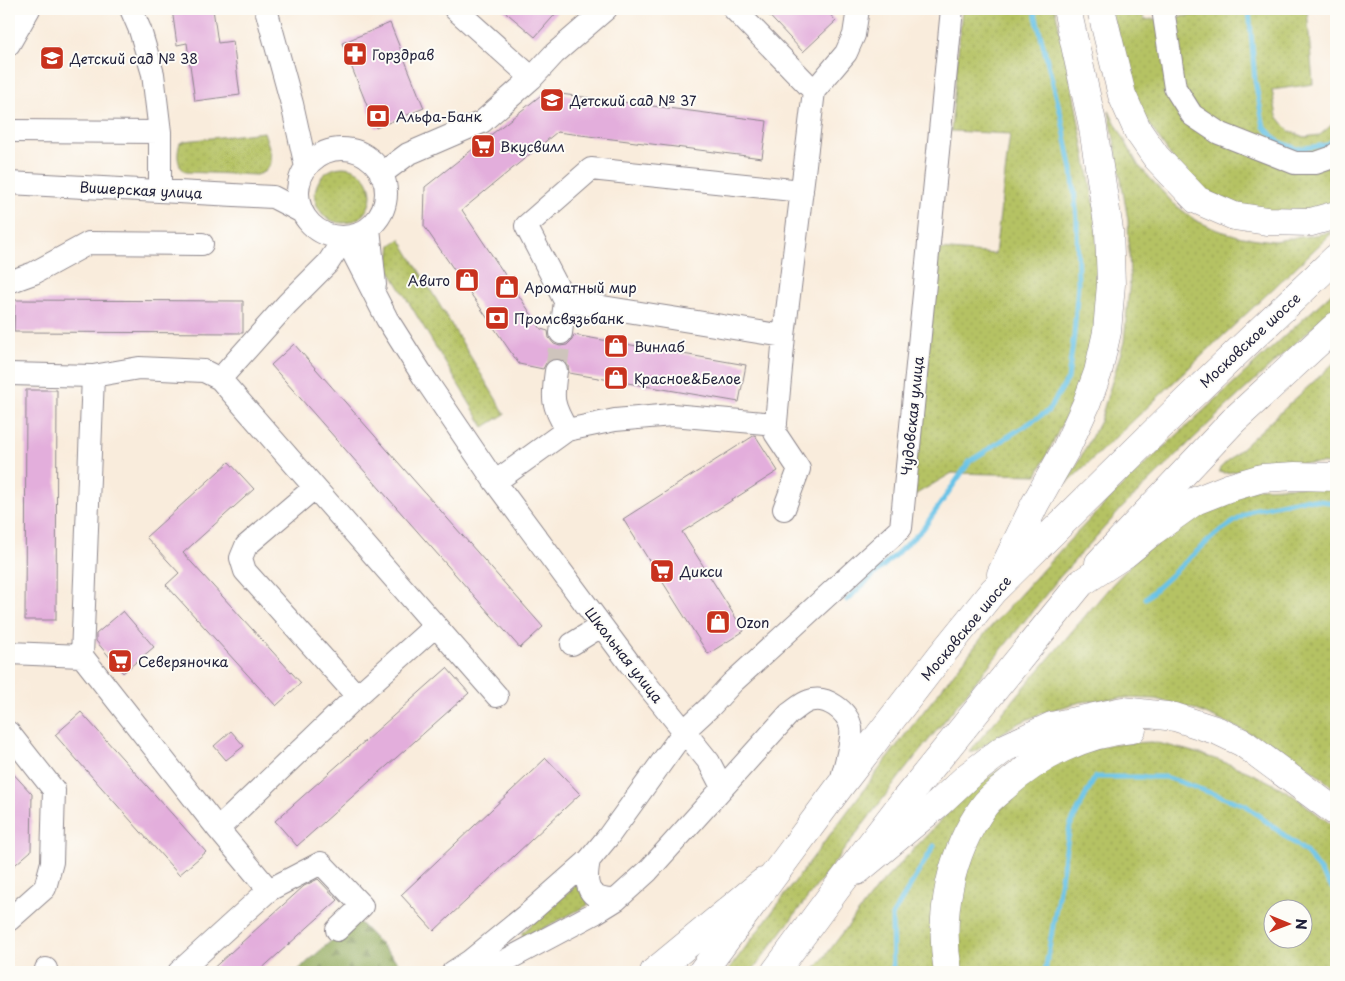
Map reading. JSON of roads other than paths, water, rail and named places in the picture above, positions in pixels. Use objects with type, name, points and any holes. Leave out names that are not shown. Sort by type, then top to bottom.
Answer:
[{"type":"main road","points":[[993,591],[1035,504],[1066,449],[1086,404],[1098,372],[1107,332],[1111,284],[1109,230],[1092,122],[1067,9]]},
{"type":"main road","points":[[1102,9],[1122,95],[1138,131],[1156,157],[1197,200],[1234,216],[1267,221],[1311,222],[1336,215]]},
{"type":"main road","name":"Московское шоссе","points":[[702,972],[840,786],[993,591],[1336,258]]},
{"type":"main road","points":[[775,972],[837,888],[963,726],[1081,583],[1234,420],[1336,326]]},
{"type":"main road","points":[[1081,583],[1125,554],[1153,530],[1195,501],[1228,488],[1262,478],[1295,476],[1336,477]]},
{"type":"main road","points":[[837,888],[939,803],[968,776],[1005,748],[1052,726],[1123,711],[1148,713],[1184,720],[1218,731],[1243,743],[1336,812]]},
{"type":"main road","points":[[948,972],[944,936],[944,913],[948,888],[958,855],[972,826],[985,804],[1021,772],[1060,748],[1101,734],[1125,729],[1154,727],[1212,744],[1303,786]]},
{"type":"main road","points":[[654,972],[778,870]]},
{"type":"street","points":[[9,44],[29,9]]},
{"type":"street","points":[[131,9],[140,30],[153,74],[160,132],[160,191]]},
{"type":"street","points":[[266,9],[298,126],[303,175],[298,198],[302,212],[307,220],[322,233],[331,236],[345,237],[358,234],[369,228],[378,218],[384,206],[386,193],[381,174],[374,164],[361,154],[346,150],[334,150],[319,156],[303,175],[273,197]]},
{"type":"street","points":[[455,9],[532,78]]},
{"type":"street","points":[[734,9],[814,91]]},
{"type":"street","points":[[784,509],[799,469],[775,433],[784,336],[814,91],[846,53],[854,35],[858,9]]},
{"type":"street","name":"Чудовская улица","points":[[684,730],[711,706],[732,683],[901,528],[952,9]]},
{"type":"street","points":[[1163,9],[1175,88],[1192,115],[1219,133],[1295,162],[1316,163],[1333,157],[1336,154]]},
{"type":"street","points":[[381,174],[408,154],[482,122],[532,78],[600,10]]},
{"type":"street","points":[[298,126],[316,140],[334,150]]},
{"type":"street","points":[[9,130],[160,132]]},
{"type":"street","points":[[561,333],[565,301],[526,226],[591,169],[802,191]]},
{"type":"street","name":"Вишерская улица","points":[[9,183],[273,197],[302,212]]},
{"type":"street","name":"Школьная улица","points":[[369,228],[376,299]]},
{"type":"street","points":[[220,380],[287,304],[328,263],[345,237]]},
{"type":"street","name":"Школьная улица","points":[[345,237],[376,299],[423,376],[496,482],[601,626],[709,762],[722,787]]},
{"type":"street","points":[[9,282],[34,273],[89,243],[202,244]]},
{"type":"street","points":[[565,301],[784,336]]},
{"type":"street","points":[[9,374],[93,376],[139,368],[204,371],[220,380],[434,627],[497,696]]},
{"type":"street","points":[[556,371],[553,392],[555,411],[567,430]]},
{"type":"street","points":[[93,376],[82,656],[218,829],[269,890]]},
{"type":"street","points":[[496,482],[567,430],[615,420],[672,415],[776,424]]},
{"type":"street","points":[[314,488],[246,546],[241,558],[245,571],[357,696]]},
{"type":"street","points":[[572,644],[601,626]]},
{"type":"street","points":[[218,829],[357,696],[434,627]]},
{"type":"street","points":[[9,653],[82,656]]},
{"type":"street","points":[[484,972],[616,900],[648,871],[789,714],[810,701],[824,700],[839,708],[847,717],[852,728],[849,750],[840,786]]},
{"type":"street","points":[[453,972],[470,961],[589,860],[608,837],[684,730]]},
{"type":"street","points":[[9,733],[54,790],[52,862],[45,888],[9,920]]},
{"type":"street","points":[[589,860],[586,878],[587,886],[591,893],[605,901],[616,900]]},
{"type":"street","points":[[179,972],[269,890],[321,863],[362,906],[337,930]]},
{"type":"waterway","points":[[847,600],[923,529],[970,461],[1048,411],[1068,379],[1078,284],[1077,219],[1072,170],[1061,115],[1034,9]]},
{"type":"waterway","points":[[1249,9],[1255,81],[1264,127],[1278,141],[1297,149],[1327,145],[1336,137]]},
{"type":"waterway","points":[[1146,598],[1217,533],[1252,510],[1304,499],[1336,503]]},
{"type":"waterway","points":[[1045,972],[1070,826],[1095,777],[1166,777],[1245,805],[1306,852],[1336,893]]},
{"type":"waterway","points":[[893,972],[892,916],[934,846]]},
{"type":"tunnel","points":[[556,371],[561,333]]},
{"type":"place","name":"Горздрав","points":[[355,54]]},
{"type":"place","name":"Детский сад № 38","points":[[52,58]]},
{"type":"place","name":"Детский сад № 37","points":[[552,100]]},
{"type":"place","name":"Альфа-Банк","points":[[378,116]]},
{"type":"place","name":"Вкусвилл","points":[[483,146]]},
{"type":"place","name":"Авито","points":[[467,280]]},
{"type":"place","name":"Ароматный мир","points":[[507,287]]},
{"type":"place","name":"Промсвязьбанк","points":[[497,318]]},
{"type":"place","name":"Винлаб","points":[[616,346]]},
{"type":"place","name":"Красное&Белое","points":[[616,378]]},
{"type":"place","name":"Дикси","points":[[662,571]]},
{"type":"place","name":"Ozon","points":[[718,622]]},
{"type":"place","name":"Северяночка","points":[[120,661]]}]
